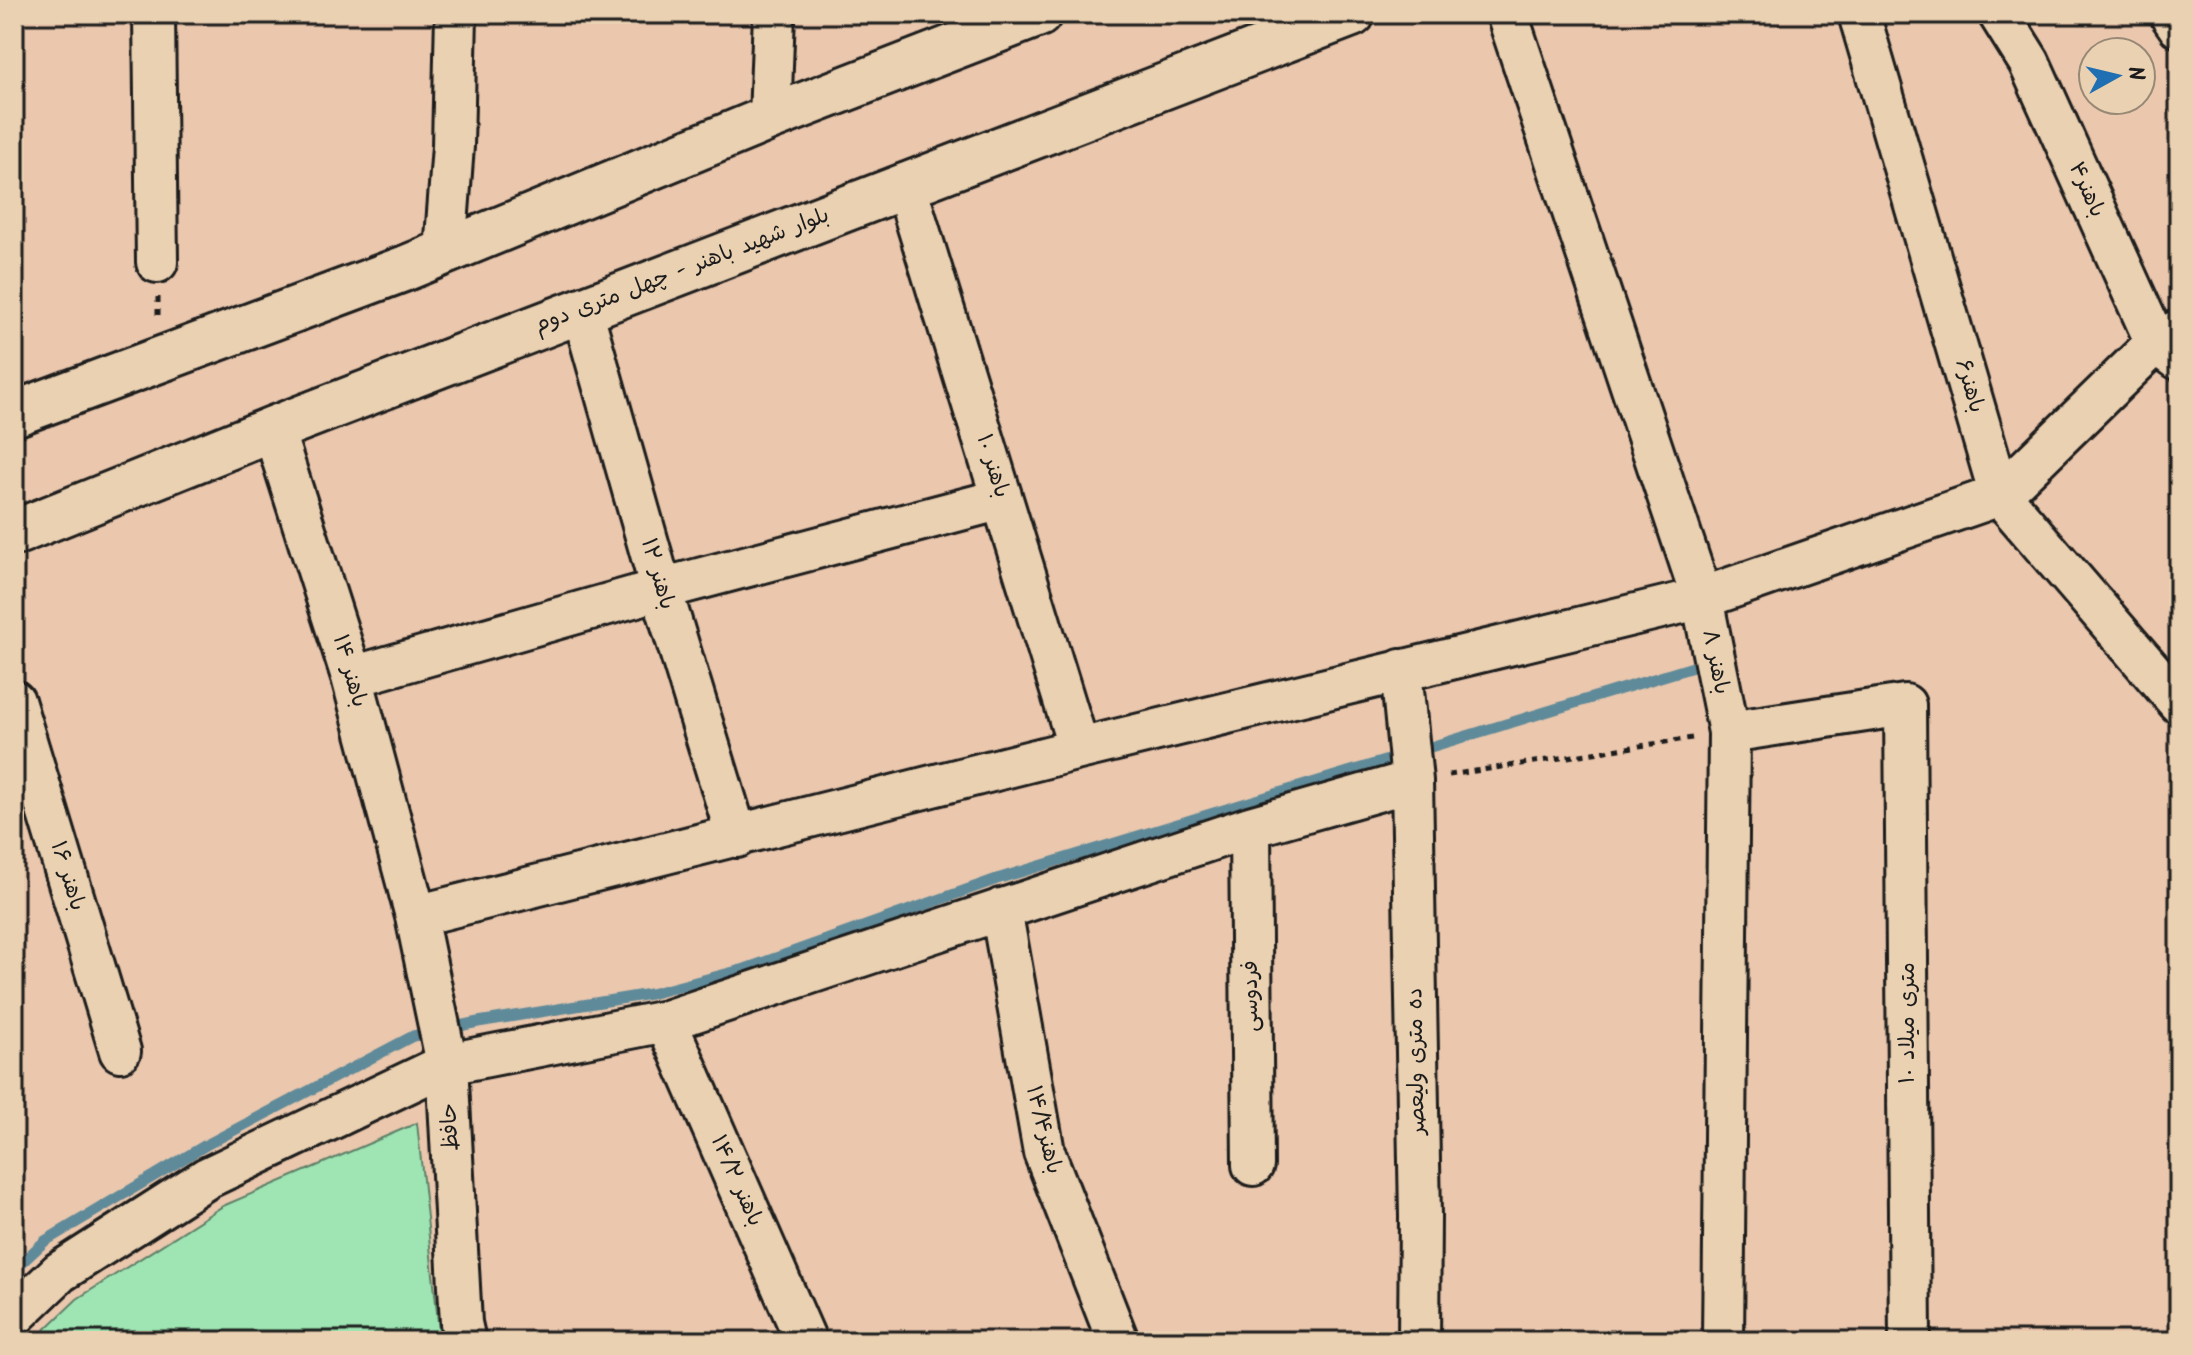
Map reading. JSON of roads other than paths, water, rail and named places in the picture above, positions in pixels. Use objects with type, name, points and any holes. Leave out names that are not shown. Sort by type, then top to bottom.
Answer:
[{"type":"street","points":[[154,14],[157,262]]},
{"type":"street","points":[[445,252],[453,146],[456,14]]},
{"type":"street","points":[[770,118],[774,14]]},
{"type":"street","points":[[14,414],[445,252],[770,118],[1039,14]]},
{"type":"street","name":"بلوار شهید باهنر - چهل متری دوم","points":[[14,533],[273,429],[1352,14]]},
{"type":"street","name":"باهنر ۸","points":[[1507,14],[1702,598],[1729,732],[1723,1341]]},
{"type":"street","name":"باهنر۶","points":[[1859,14],[2000,495],[2179,703]]},
{"type":"street","name":"باهنر۴","points":[[1999,14],[2029,62],[2171,344]]},
{"type":"street","points":[[2170,14],[2179,27]]},
{"type":"street","name":"باهنر ۱۰","points":[[905,184],[1079,749]]},
{"type":"street","name":"باهنر ۱۲","points":[[582,310],[661,589],[737,837]]},
{"type":"street","points":[[416,916],[1079,749],[1702,598],[2000,495],[2171,344]]},
{"type":"street","name":"باهنر ۱۴","points":[[273,429],[352,677],[416,916]]},
{"type":"street","points":[[352,677],[661,589],[1002,499]]},
{"type":"street","name":"ده متری ولیعصر","points":[[1401,670],[1412,781],[1420,1216],[1419,1341]]},
{"type":"street","name":"باهنر ۱۶","points":[[14,701],[120,1051]]},
{"type":"street","name":"۱۰ متری میلاد","points":[[1729,732],[1905,705],[1910,1341]]},
{"type":"street","points":[[14,1316],[60,1272],[207,1178],[447,1064],[666,1021],[1250,827],[1412,781]]},
{"type":"street","name":"فردوسی","points":[[1250,827],[1253,1165]]},
{"type":"street","name":"باهنر۱۴/۴","points":[[1001,909],[1044,1152],[1118,1341]]},
{"type":"street","name":"حافظ","points":[[416,916],[447,1064],[461,1323],[465,1341]]},
{"type":"street","name":"باهنر ۱۴/۲","points":[[666,1021],[806,1341]]},
{"type":"waterway","points":[[14,1270],[45,1241],[206,1145],[413,1036],[478,1022],[650,994],[745,969],[997,879],[1693,667]]}]
